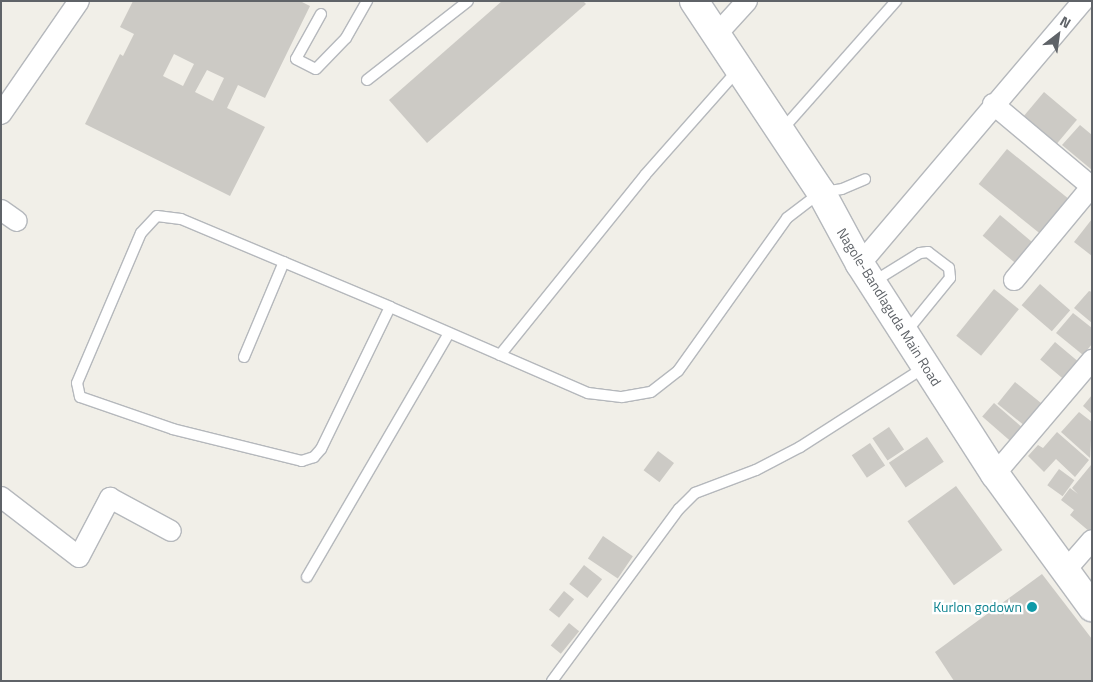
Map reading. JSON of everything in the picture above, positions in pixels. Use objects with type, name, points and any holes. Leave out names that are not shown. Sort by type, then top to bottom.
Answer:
[{"type":"street","points":[[1,114],[79,1]]},
{"type":"street","name":"Nagole-Bandlaguda Main Road","points":[[694,1],[821,192],[866,274],[995,474],[1092,607]]},
{"type":"street","points":[[716,36],[747,1]]},
{"type":"street","points":[[866,274],[993,104],[1083,1]]},
{"type":"street","points":[[993,104],[1092,187],[1014,280]]},
{"type":"street","points":[[995,474],[1092,360]]},
{"type":"street","points":[[1,498],[79,557],[110,498],[171,530]]},
{"type":"street","points":[[1065,571],[1092,540]]},
{"type":"lane","points":[[321,14],[296,59],[316,70],[346,38],[367,1]]},
{"type":"lane","points":[[367,80],[468,1]]},
{"type":"lane","points":[[780,132],[896,1]]},
{"type":"lane","points":[[500,356],[645,176],[739,70]]},
{"type":"lane","points":[[390,307],[321,449],[314,457],[302,461],[173,429],[80,397],[78,383],[92,348],[141,233],[157,216],[182,219],[390,307],[588,393],[622,398],[651,392],[678,371],[787,218],[821,192],[842,189],[865,179]]},
{"type":"lane","points":[[866,274],[920,253],[928,252],[949,268],[950,278],[904,334]]},
{"type":"lane","points":[[244,357],[284,262]]},
{"type":"lane","points":[[307,577],[449,333]]},
{"type":"lane","points":[[552,681],[679,509],[695,493],[756,470],[800,446],[926,366]]},
{"type":"building","points":[[133,1],[300,1],[310,6],[265,98],[238,85],[227,108],[265,127],[230,196],[85,124],[120,54],[123,56],[134,34],[120,27]],"holes":[[[174,54],[194,64],[183,86],[163,76]],[[207,70],[224,78],[213,101],[195,92]]]},
{"type":"building","points":[[502,1],[583,1],[586,4],[427,143],[389,100]]},
{"type":"building","points":[[1044,92],[1077,120],[1057,143],[1024,116]]},
{"type":"building","points":[[1080,125],[1092,135],[1092,170],[1062,145]]},
{"type":"building","points":[[1007,149],[1069,199],[1041,234],[979,184]]},
{"type":"building","points":[[1000,215],[1034,244],[1017,265],[983,236]]},
{"type":"building","points":[[1092,219],[1092,256],[1074,242]]},
{"type":"building","points":[[1040,284],[1070,310],[1052,331],[1022,305]]},
{"type":"building","points":[[994,289],[1019,309],[981,356],[956,336]]},
{"type":"building","points":[[1089,291],[1092,292],[1092,323],[1074,308]]},
{"type":"building","points":[[1073,313],[1092,328],[1092,344],[1083,355],[1056,333]]},
{"type":"building","points":[[1055,342],[1080,363],[1065,381],[1040,360]]},
{"type":"building","points":[[1015,382],[1047,408],[1029,430],[997,404]]},
{"type":"building","points":[[1092,395],[1092,414],[1083,406]]},
{"type":"building","points":[[994,403],[1026,431],[1015,445],[982,417]]},
{"type":"building","points":[[1079,412],[1092,422],[1090,458],[1061,432]]},
{"type":"building","points":[[889,427],[904,449],[888,461],[872,438]]},
{"type":"building","points":[[1057,432],[1089,460],[1075,477],[1056,459],[1044,472],[1028,456],[1038,445],[1043,448]]},
{"type":"building","points":[[927,437],[944,462],[906,488],[889,463]]},
{"type":"building","points":[[870,443],[885,465],[867,478],[852,455]]},
{"type":"building","points":[[658,451],[674,463],[660,482],[644,470]]},
{"type":"building","points":[[1091,465],[1092,530],[1090,532],[1070,515],[1074,510],[1061,500],[1070,488],[1078,494],[1072,488]]},
{"type":"building","points":[[1059,469],[1074,480],[1063,496],[1047,485]]},
{"type":"building","points":[[956,486],[1002,550],[954,585],[907,521]]},
{"type":"building","points":[[603,536],[633,556],[618,579],[588,558]]},
{"type":"building","points":[[584,565],[602,579],[587,598],[569,584]]},
{"type":"building","name":"Kurlon godown","points":[[1042,574],[1092,639],[1092,681],[954,681],[935,652]]},
{"type":"building","points":[[564,591],[574,599],[559,618],[549,610]]},
{"type":"building","points":[[569,623],[579,631],[561,654],[551,646]]},
{"type":"place","name":"Kurlon godown","points":[[1032,607]]}]
